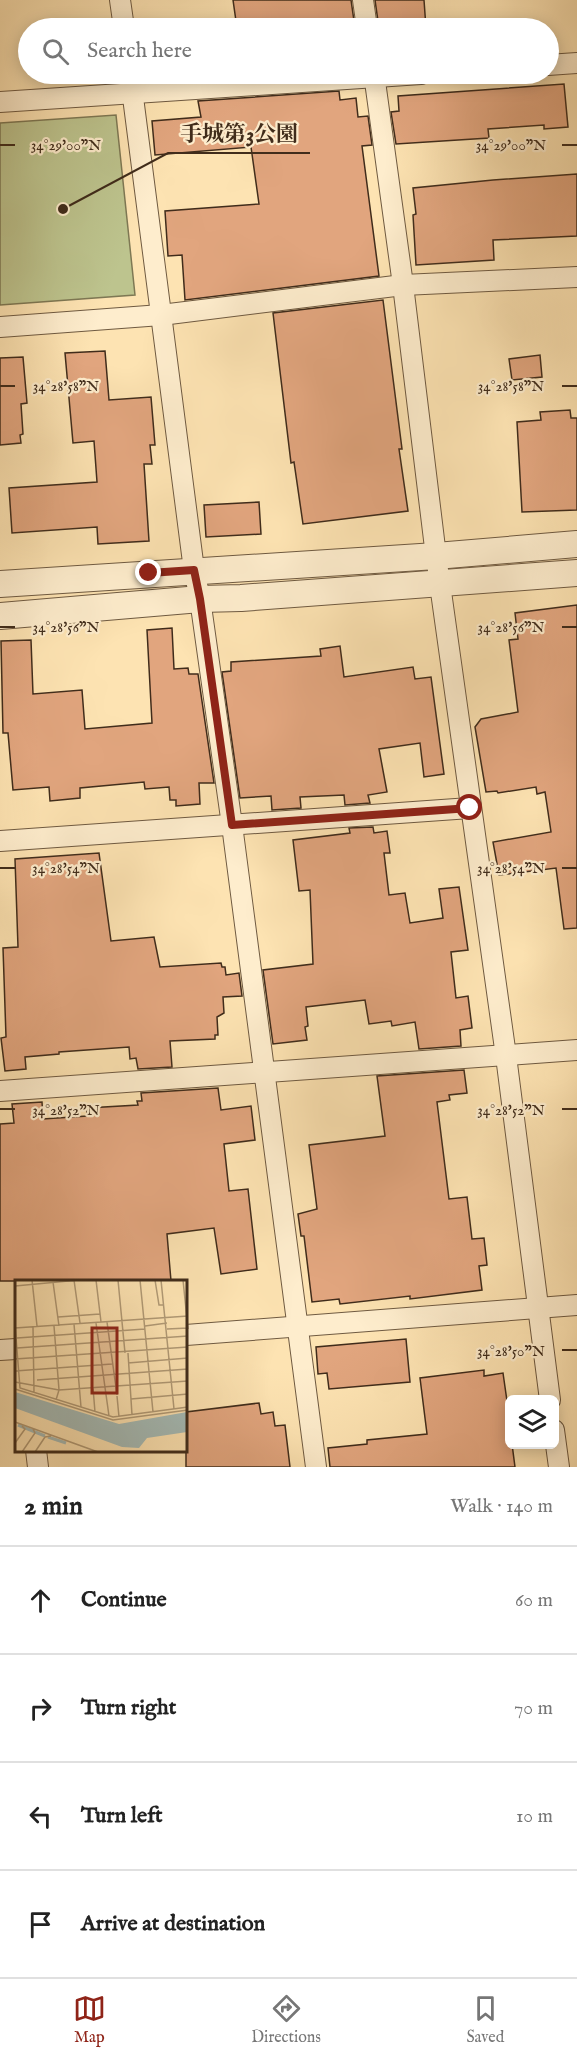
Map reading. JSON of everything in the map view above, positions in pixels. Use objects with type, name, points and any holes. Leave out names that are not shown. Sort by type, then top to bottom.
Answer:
[{"type":"street","points":[[120,0],[123,18]]},
{"type":"street","points":[[363,0],[366,18]]},
{"type":"street","points":[[559,64],[577,63]]},
{"type":"street","points":[[0,102],[124,84]]},
{"type":"street","points":[[131,84],[194,570],[232,825],[316,1467]]},
{"type":"street","points":[[375,84],[403,285],[436,556],[506,1056],[549,1395]]},
{"type":"street","points":[[0,327],[161,315],[403,285],[577,277]]},
{"type":"street","points":[[0,584],[436,556],[577,544]]},
{"type":"street","points":[[0,616],[200,599],[440,585],[577,573]]},
{"type":"street","points":[[0,841],[470,808]]},
{"type":"street","points":[[0,1091],[577,1050]]},
{"type":"street","points":[[188,1335],[577,1305]]},
{"type":"street","points":[[0,1350],[15,1349]]},
{"type":"street","points":[[558,1449],[560,1467]]},
{"type":"street","points":[[36,1452],[38,1467]]},
{"type":"green space","points":[[116,115],[135,295],[0,305],[0,123]]},
{"type":"building","points":[[233,0],[351,0],[354,18],[236,18]]},
{"type":"building","points":[[375,0],[424,0],[425,18],[378,18]]},
{"type":"building","points":[[564,84],[568,127],[544,129],[544,125],[488,129],[489,138],[396,144],[391,112],[399,111],[398,96]]},
{"type":"building","points":[[339,91],[340,100],[356,98],[358,117],[368,116],[372,145],[362,146],[379,276],[185,300],[182,255],[168,256],[165,211],[259,204],[251,147],[155,155],[152,121],[201,117],[198,101]]},
{"type":"building","points":[[577,174],[577,236],[493,240],[494,260],[416,265],[413,215],[416,214],[413,188]]},
{"type":"building","points":[[383,300],[408,511],[303,524],[294,462],[291,463],[273,313]]},
{"type":"building","points":[[105,351],[109,400],[151,397],[155,445],[150,445],[152,464],[144,464],[149,541],[98,544],[97,527],[12,533],[9,488],[97,482],[94,441],[73,443],[65,353]]},
{"type":"building","points":[[540,355],[542,377],[512,380],[509,359]]},
{"type":"building","points":[[23,357],[27,403],[21,404],[23,434],[20,435],[21,443],[0,445],[0,358]]},
{"type":"building","points":[[570,410],[571,418],[577,418],[577,510],[522,512],[517,422],[541,420],[540,412]]},
{"type":"building","points":[[259,502],[261,534],[206,537],[204,505]]},
{"type":"building","points":[[577,605],[577,928],[564,929],[556,868],[499,875],[493,842],[551,832],[545,792],[537,794],[536,787],[498,793],[497,791],[486,792],[475,727],[481,719],[518,712],[509,640],[518,639],[515,613]]},
{"type":"building","points":[[172,628],[174,669],[188,668],[189,674],[198,674],[214,783],[199,783],[200,804],[176,806],[176,800],[170,800],[169,787],[145,789],[144,782],[80,788],[80,798],[50,801],[49,787],[13,790],[8,733],[3,733],[1,641],[31,640],[33,694],[82,690],[85,729],[152,723],[147,630]]},
{"type":"building","points":[[340,646],[344,677],[413,667],[415,679],[431,677],[444,774],[424,777],[420,743],[379,749],[387,792],[368,795],[370,803],[345,805],[344,795],[300,797],[301,808],[272,810],[271,796],[240,798],[222,672],[231,671],[231,662],[321,656],[320,649]]},
{"type":"building","points":[[373,827],[374,833],[387,831],[390,853],[384,853],[389,895],[405,893],[410,923],[443,918],[439,889],[459,887],[468,950],[451,952],[456,998],[468,996],[472,1028],[460,1030],[461,1046],[419,1049],[415,1022],[392,1026],[391,1021],[369,1024],[365,1000],[306,1007],[307,1040],[273,1044],[263,970],[313,964],[310,890],[299,891],[293,840],[350,833],[349,828]]},
{"type":"building","points":[[99,853],[111,941],[154,937],[160,967],[221,963],[222,967],[225,967],[226,975],[239,973],[242,996],[223,997],[224,1013],[217,1017],[218,1035],[215,1035],[215,1039],[170,1041],[172,1067],[138,1069],[136,1058],[130,1059],[129,1047],[25,1057],[26,1069],[5,1071],[1,1038],[6,1037],[3,948],[18,947],[15,859]]},
{"type":"building","points":[[464,1070],[467,1093],[449,1095],[450,1100],[437,1102],[449,1199],[467,1197],[472,1239],[484,1238],[487,1265],[479,1266],[482,1290],[410,1299],[410,1296],[340,1304],[339,1299],[312,1302],[304,1236],[301,1236],[298,1214],[317,1209],[309,1145],[385,1136],[377,1076]]},
{"type":"building","points":[[218,1088],[221,1110],[251,1106],[255,1140],[224,1144],[229,1191],[248,1189],[257,1269],[221,1274],[214,1228],[167,1234],[171,1280],[0,1281],[0,1124],[14,1123],[12,1104],[42,1102],[43,1119],[87,1116],[87,1108],[138,1105],[137,1101],[142,1101],[141,1093]]},
{"type":"building","points":[[406,1339],[410,1382],[329,1389],[327,1373],[318,1374],[316,1347]]},
{"type":"building","points":[[484,1370],[484,1376],[503,1373],[506,1395],[505,1449],[513,1449],[515,1467],[330,1467],[328,1448],[367,1444],[367,1440],[427,1434],[420,1378]]},
{"type":"building","points":[[259,1403],[261,1414],[273,1412],[275,1426],[285,1425],[290,1467],[186,1467],[188,1412]]},
{"type":"place","name":"手城第3公園","points":[[63,209]]},
{"type":"route","points":[[149,573],[194,570],[232,825],[470,808]]}]
